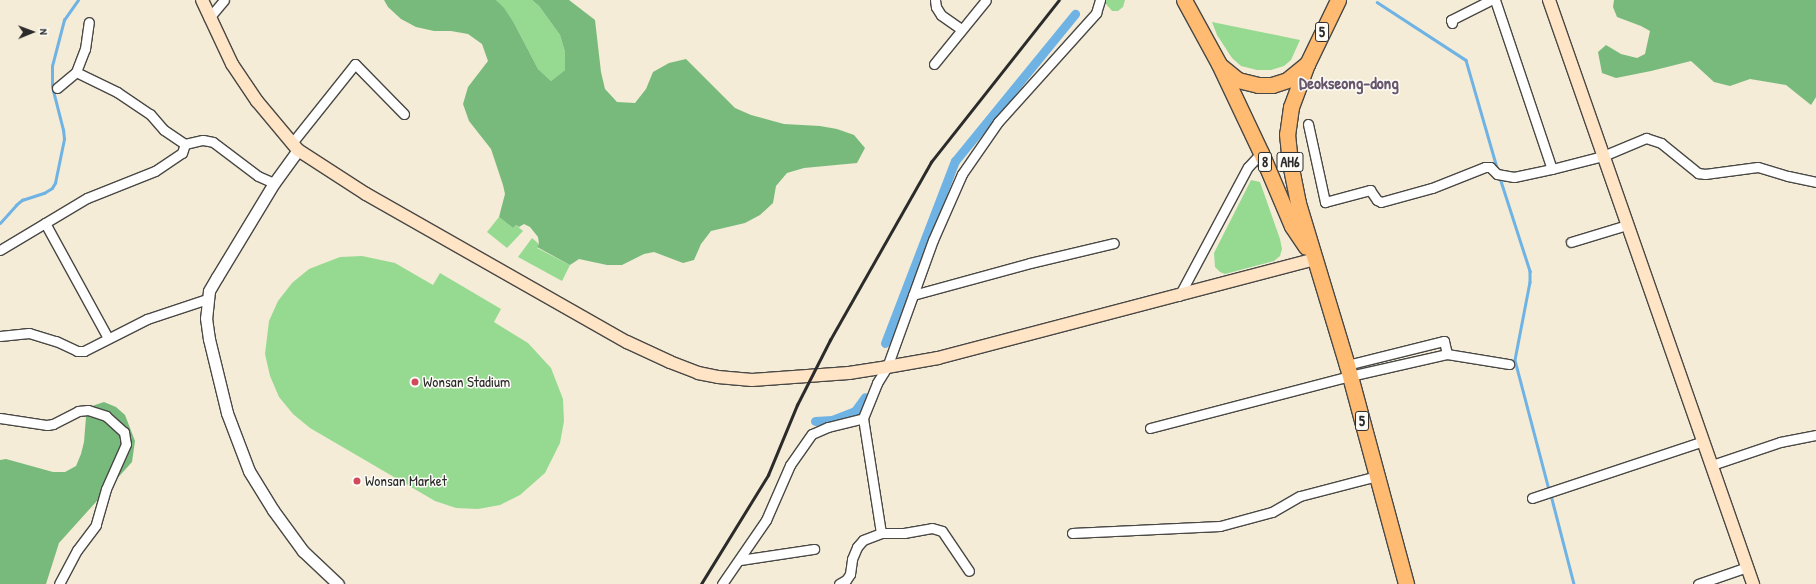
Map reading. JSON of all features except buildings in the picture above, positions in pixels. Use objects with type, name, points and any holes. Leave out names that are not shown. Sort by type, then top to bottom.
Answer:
[{"type":"highway","name":"5","points":[[1307,64],[1338,0]]},
{"type":"highway","name":"8","points":[[1186,4],[1218,64],[1261,153],[1292,226],[1315,259]]},
{"type":"highway","name":"8","points":[[1218,64],[1238,80],[1258,85],[1272,85],[1287,80],[1307,64]]},
{"type":"highway","name":"AH6","points":[[1307,64],[1291,107],[1287,134],[1290,163],[1298,203],[1315,259]]},
{"type":"highway","name":"5","points":[[1315,259],[1348,370],[1406,584]]},
{"type":"main road","points":[[202,0],[209,18],[232,64],[257,102],[295,146],[366,194],[620,338],[670,362],[691,370],[718,377],[752,380],[849,373],[938,358],[1179,296],[1315,259]]},
{"type":"main road","points":[[1549,0],[1753,584]]},
{"type":"street","points":[[209,18],[224,0]]},
{"type":"street","points":[[934,0],[941,15],[961,30]]},
{"type":"street","points":[[934,64],[986,0]]},
{"type":"street","points":[[881,533],[863,418],[878,383],[887,367],[933,240],[962,174],[998,122],[1096,13],[1100,0]]},
{"type":"street","points":[[1452,23],[1451,20],[1491,0]]},
{"type":"street","points":[[1495,0],[1552,169]]},
{"type":"street","points":[[57,88],[76,72],[85,49],[90,22]]},
{"type":"street","points":[[338,584],[303,550],[273,510],[250,470],[227,413],[209,339],[206,318],[208,299],[217,277],[295,146],[355,64],[404,114]]},
{"type":"street","points":[[76,72],[117,92],[150,114],[164,130],[185,144],[203,140],[213,142],[258,176],[274,183]]},
{"type":"street","points":[[1308,124],[1325,202],[1370,190],[1381,202],[1432,188],[1485,166],[1490,167],[1500,174],[1514,176],[1552,169],[1603,156],[1646,138],[1661,143],[1698,173],[1704,174],[1758,167],[1788,176],[1816,182]]},
{"type":"street","points":[[0,250],[87,198],[155,171],[182,153],[185,144]]},
{"type":"street","points":[[1179,296],[1248,167],[1261,153]]},
{"type":"street","points":[[45,223],[108,338]]},
{"type":"street","points":[[1571,242],[1627,225]]},
{"type":"street","points":[[913,294],[1030,263],[1114,243]]},
{"type":"street","points":[[0,336],[29,333],[56,341],[77,351],[84,350],[147,319],[208,299]]},
{"type":"street","points":[[1150,428],[1444,341],[1448,354]]},
{"type":"street","points":[[1348,370],[1448,354],[1509,364]]},
{"type":"street","points":[[0,418],[47,425],[53,424],[78,411],[88,410],[106,416],[124,432],[126,444],[106,489],[96,525],[77,550],[59,584]]},
{"type":"street","points":[[722,584],[740,560],[766,520],[790,465],[812,434],[828,427],[863,418]]},
{"type":"street","points":[[1712,465],[1753,453],[1773,444],[1816,435]]},
{"type":"street","points":[[1532,498],[1703,441]]},
{"type":"street","points":[[1072,533],[1220,526],[1272,512],[1300,496],[1377,476]]},
{"type":"street","points":[[839,584],[846,580],[850,574],[852,559],[863,540],[881,533],[904,533],[932,528],[942,531],[970,571]]},
{"type":"street","points":[[740,560],[814,549]]},
{"type":"street","points":[[1698,584],[1747,567]]},
{"type":"green space","points":[[384,0],[496,0],[504,8],[514,23],[538,69],[551,81],[565,70],[565,52],[560,35],[539,6],[532,0],[569,0],[595,20],[601,72],[605,89],[617,102],[635,103],[646,89],[653,72],[669,63],[686,59],[735,108],[751,115],[784,124],[820,126],[837,129],[854,135],[865,148],[857,163],[804,168],[787,173],[776,186],[773,203],[760,215],[745,223],[711,231],[701,244],[694,260],[683,263],[654,252],[644,254],[622,265],[607,265],[579,259],[570,265],[537,247],[539,244],[538,237],[530,227],[524,224],[519,227],[516,225],[513,228],[499,217],[505,194],[503,185],[491,149],[469,121],[463,104],[468,87],[488,61],[482,44],[468,34],[451,31],[434,31],[416,27],[401,19],[388,7]]},
{"type":"green space","points":[[496,0],[532,0],[539,6],[560,35],[565,52],[565,70],[551,81],[538,69],[514,23]]},
{"type":"green space","points":[[1106,0],[1125,0],[1123,7],[1118,11],[1112,11],[1106,4]]},
{"type":"green space","points":[[1614,0],[1816,0],[1816,97],[1811,105],[1786,85],[1750,79],[1730,86],[1714,82],[1691,61],[1616,78],[1602,73],[1598,52],[1606,45],[1621,54],[1637,58],[1645,54],[1650,31],[1617,17],[1613,7]]},
{"type":"green space","points":[[1212,22],[1300,40],[1291,60],[1284,66],[1271,70],[1257,70],[1241,66],[1232,58],[1217,35]]},
{"type":"green space","points":[[1251,180],[1260,182],[1280,239],[1282,249],[1280,256],[1274,261],[1225,274],[1220,272],[1215,267],[1214,253]]},
{"type":"green space","points":[[499,217],[513,228],[516,225],[523,231],[507,248],[487,232]]},
{"type":"green space","points":[[532,238],[539,244],[537,248],[570,265],[562,281],[518,257]]},
{"type":"green space","name":"Wonsan Stadium","points":[[362,256],[395,263],[433,285],[440,273],[501,309],[494,322],[528,343],[551,368],[563,399],[564,421],[560,443],[545,473],[520,495],[500,505],[478,509],[456,508],[435,501],[310,428],[293,414],[279,397],[270,376],[265,354],[269,321],[278,301],[292,283],[309,269],[340,257]]},
{"type":"green space","points":[[104,402],[116,407],[125,415],[135,441],[132,462],[59,543],[46,584],[0,584],[0,460],[6,459],[53,472],[65,472],[76,466],[84,442],[86,417],[92,406]]},
{"type":"waterway","points":[[0,223],[22,200],[44,193],[52,188],[55,183],[64,139],[52,87],[52,66],[64,20],[78,0]]},
{"type":"waterway","points":[[1377,2],[1466,60],[1498,171]]},
{"type":"waterway","points":[[885,343],[955,161],[1075,14]]},
{"type":"waterway","points":[[1500,178],[1530,271],[1530,282],[1515,360],[1549,490]]},
{"type":"waterway","points":[[815,421],[832,420],[855,411],[865,397]]},
{"type":"waterway","points":[[1551,495],[1574,584]]},
{"type":"railway","points":[[701,584],[768,475],[797,405],[830,340],[931,162],[1059,0]]},
{"type":"place","name":"Wonsan Stadium","points":[[415,382]]},
{"type":"place","name":"Wonsan Market","points":[[357,481]]},
{"type":"district","name":"Deokseong-dong","points":[[1349,83]]}]
